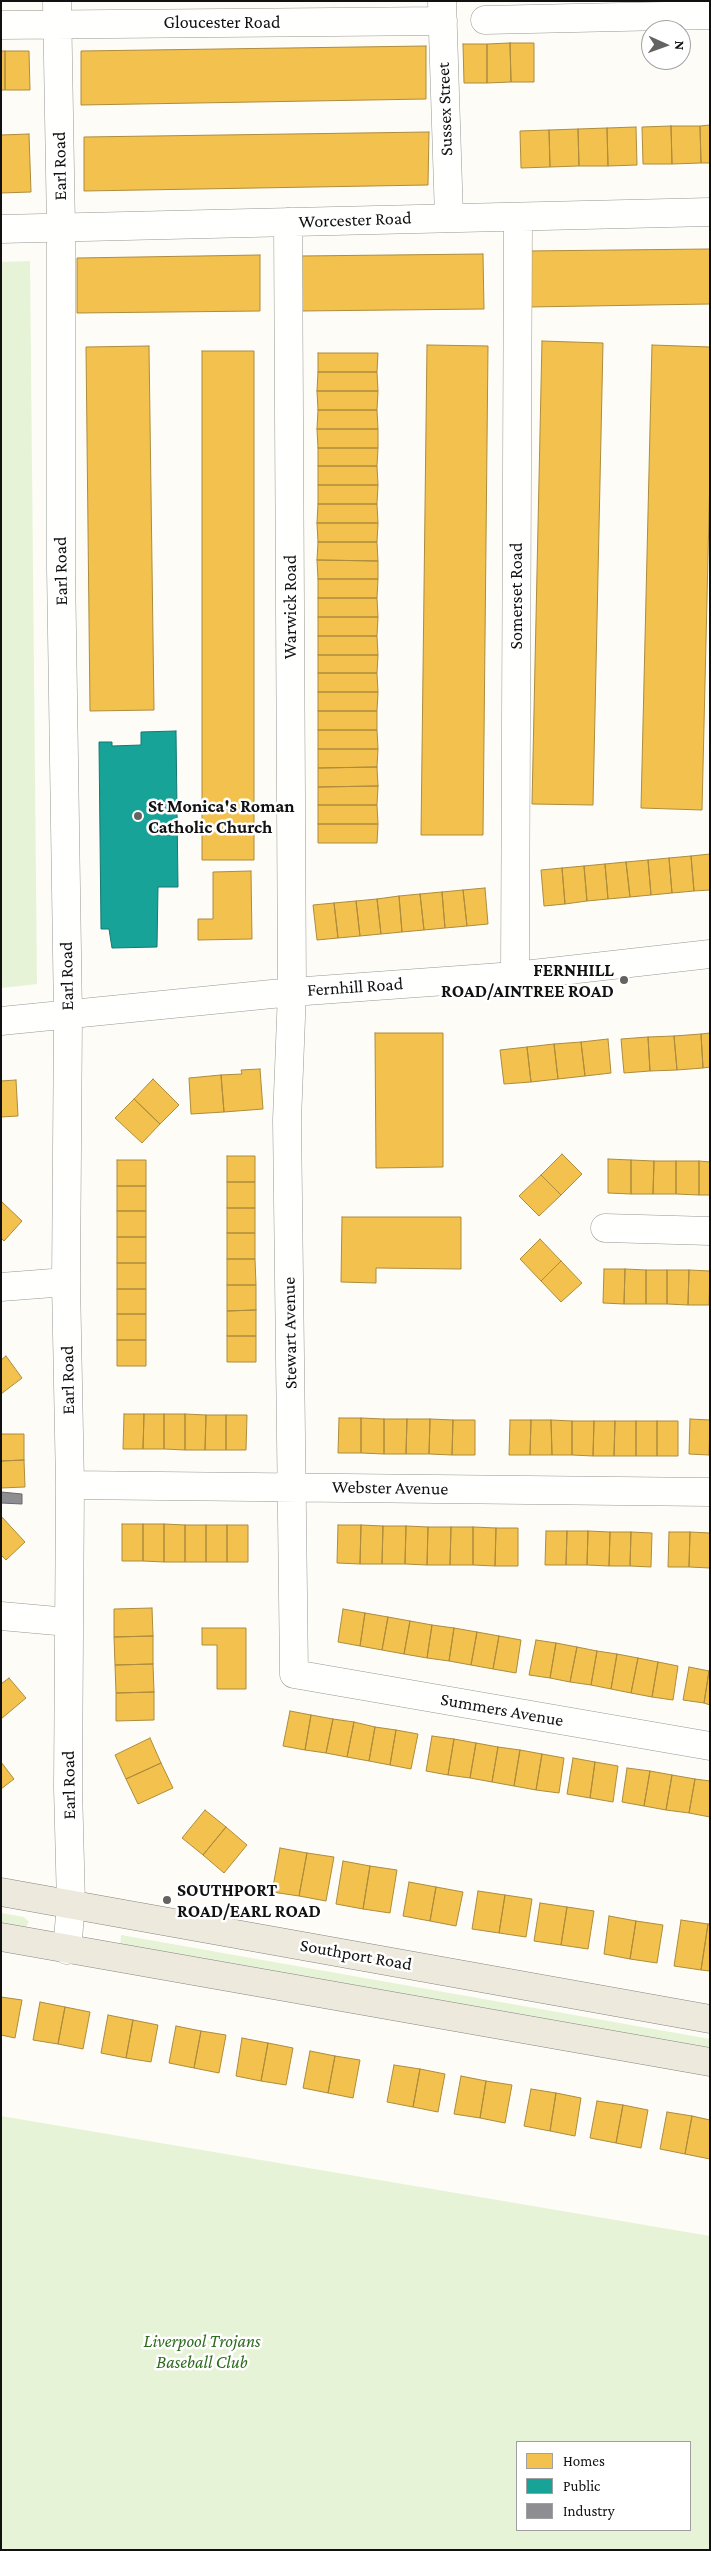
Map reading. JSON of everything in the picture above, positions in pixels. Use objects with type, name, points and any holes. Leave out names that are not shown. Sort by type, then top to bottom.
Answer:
[{"type":"main road","name":"Southport Road","points":[[1,1892],[710,2019]]},
{"type":"main road","points":[[1,1938],[710,2062]]},
{"type":"street","name":"Gloucester Road","points":[[1,24],[57,13],[442,11]]},
{"type":"street","name":"Sussex Street","points":[[442,11],[449,217]]},
{"type":"street","name":"Earl Road","points":[[57,13],[61,568],[68,1016],[66,1282],[70,1485],[68,1788],[72,1904],[67,1950]]},
{"type":"street","points":[[485,20],[710,15]]},
{"type":"street","name":"Worcester Road","points":[[1,229],[710,212]]},
{"type":"street","name":"Somerset Road","points":[[515,976],[518,217]]},
{"type":"street","name":"Warwick Road","points":[[288,222],[292,992]]},
{"type":"street","name":"Fernhill Road","points":[[1,1021],[68,1016],[292,992],[515,976],[710,954]]},
{"type":"street","name":"Stewart Avenue","points":[[292,992],[287,1120],[294,1674]]},
{"type":"street","points":[[605,1228],[710,1231]]},
{"type":"street","points":[[1,1288],[66,1282]]},
{"type":"street","name":"Webster Avenue","points":[[70,1485],[710,1492]]},
{"type":"street","points":[[1,1616],[68,1622]]},
{"type":"street","name":"Summers Avenue","points":[[294,1674],[710,1746]]},
{"type":"green space","points":[[30,261],[37,984],[1,988],[1,262]]},
{"type":"green space","points":[[1,1913],[24,1917],[29,1922],[26,1928],[1,1924]]},
{"type":"green space","points":[[121,1935],[710,2039],[710,2051],[120,1948]]},
{"type":"green space","name":"Liverpool Trojans Baseball Club","points":[[1,2116],[710,2236],[710,2550],[1,2550]]},
{"type":"building: Homes","points":[[510,43],[534,43],[534,82],[511,82]]},
{"type":"building: Homes","points":[[510,43],[511,82],[487,83],[487,44]]},
{"type":"building: Homes","points":[[463,44],[487,44],[487,83],[464,83]]},
{"type":"building: Homes","points":[[426,46],[426,99],[81,105],[81,51]]},
{"type":"building: Homes","points":[[1,51],[5,51],[5,90],[1,90]]},
{"type":"building: Homes","points":[[5,51],[29,51],[30,90],[5,90]]},
{"type":"building: Homes","points":[[710,125],[710,163],[701,163],[700,126]]},
{"type":"building: Homes","points":[[671,126],[672,164],[643,164],[642,127]]},
{"type":"building: Homes","points":[[671,126],[700,126],[701,163],[672,164]]},
{"type":"building: Homes","points":[[636,127],[637,165],[608,166],[607,128]]},
{"type":"building: Homes","points":[[607,128],[608,166],[579,166],[578,129]]},
{"type":"building: Homes","points":[[578,129],[579,166],[550,167],[549,130]]},
{"type":"building: Homes","points":[[549,130],[550,167],[521,168],[520,131]]},
{"type":"building: Homes","points":[[429,132],[428,185],[84,191],[84,137]]},
{"type":"building: Homes","points":[[29,134],[31,192],[1,193],[1,135]]},
{"type":"building: Homes","points":[[710,249],[710,304],[528,307],[527,251]]},
{"type":"building: Homes","points":[[483,254],[484,309],[301,311],[300,256]]},
{"type":"building: Homes","points":[[260,255],[260,311],[77,313],[77,258]]},
{"type":"building: Homes","points":[[542,341],[603,343],[593,805],[532,804]]},
{"type":"building: Homes","points":[[427,345],[488,346],[483,835],[421,835]]},
{"type":"building: Homes","points":[[652,345],[710,347],[710,472],[702,810],[641,808]]},
{"type":"building: Homes","points":[[149,346],[154,710],[90,711],[86,347]]},
{"type":"building: Homes","points":[[202,351],[254,351],[254,860],[202,860]]},
{"type":"building: Homes","points":[[318,353],[378,353],[377,372],[318,372]]},
{"type":"building: Homes","points":[[318,372],[377,372],[378,391],[317,391]]},
{"type":"building: Homes","points":[[317,391],[378,391],[377,410],[318,410]]},
{"type":"building: Homes","points":[[318,410],[377,410],[378,429],[317,429]]},
{"type":"building: Homes","points":[[317,429],[378,429],[378,448],[318,448]]},
{"type":"building: Homes","points":[[318,448],[378,448],[377,466],[318,466]]},
{"type":"building: Homes","points":[[318,466],[377,466],[378,485],[318,485]]},
{"type":"building: Homes","points":[[318,485],[378,485],[377,504],[318,504]]},
{"type":"building: Homes","points":[[318,504],[377,504],[378,523],[317,523]]},
{"type":"building: Homes","points":[[317,523],[378,523],[377,542],[318,542]]},
{"type":"building: Homes","points":[[318,542],[377,542],[378,561],[317,560]]},
{"type":"building: Homes","points":[[317,560],[378,561],[378,579],[318,579]]},
{"type":"building: Homes","points":[[318,579],[378,579],[377,598],[318,598]]},
{"type":"building: Homes","points":[[318,598],[377,598],[378,617],[318,617]]},
{"type":"building: Homes","points":[[318,617],[378,617],[377,636],[318,636]]},
{"type":"building: Homes","points":[[318,636],[377,636],[378,655],[318,655]]},
{"type":"building: Homes","points":[[318,655],[378,655],[377,673],[318,673]]},
{"type":"building: Homes","points":[[318,673],[377,673],[378,692],[318,692]]},
{"type":"building: Homes","points":[[318,692],[378,692],[377,711],[318,711]]},
{"type":"building: Homes","points":[[318,711],[377,711],[377,730],[318,730]]},
{"type":"building: Homes","points":[[318,730],[377,730],[378,749],[318,749]]},
{"type":"building: Homes","points":[[318,749],[378,749],[377,767],[318,768]]},
{"type":"building: Homes","points":[[377,767],[378,786],[318,787],[318,768]]},
{"type":"building: Homes","points":[[378,786],[377,805],[318,805],[318,787]]},
{"type":"building: Homes","points":[[318,805],[377,805],[378,824],[318,824]]},
{"type":"building: Homes","points":[[318,824],[378,824],[377,843],[318,843]]},
{"type":"building: Homes","points":[[710,854],[710,890],[694,891],[691,856]]},
{"type":"building: Homes","points":[[691,856],[694,891],[672,893],[669,858]]},
{"type":"building: Homes","points":[[669,858],[672,893],[651,895],[648,860]]},
{"type":"building: Homes","points":[[648,860],[651,895],[630,897],[626,862]]},
{"type":"building: Homes","points":[[626,862],[630,897],[608,899],[605,864]]},
{"type":"building: Homes","points":[[605,864],[608,899],[587,901],[584,866]]},
{"type":"building: Homes","points":[[584,866],[587,901],[565,904],[562,868]]},
{"type":"building: Homes","points":[[562,868],[565,904],[544,906],[541,870]]},
{"type":"building: Homes","points":[[251,871],[252,939],[198,940],[198,919],[213,919],[213,872]]},
{"type":"building: Homes","points":[[485,888],[488,924],[467,926],[463,890]]},
{"type":"building: Homes","points":[[463,890],[467,926],[445,928],[442,892]]},
{"type":"building: Homes","points":[[442,892],[445,928],[424,930],[420,894]]},
{"type":"building: Homes","points":[[420,894],[424,930],[402,932],[399,896]]},
{"type":"building: Homes","points":[[399,896],[402,932],[381,934],[377,899]]},
{"type":"building: Homes","points":[[377,899],[381,934],[360,936],[356,901]]},
{"type":"building: Homes","points":[[356,901],[360,936],[338,938],[334,903]]},
{"type":"building: Homes","points":[[334,903],[338,938],[317,940],[313,905]]},
{"type":"building: Homes","points":[[375,1033],[443,1033],[443,1167],[376,1168]]},
{"type":"building: Homes","points":[[710,1033],[710,1067],[703,1068],[701,1034]]},
{"type":"building: Homes","points":[[701,1034],[703,1068],[677,1070],[674,1036]]},
{"type":"building: Homes","points":[[674,1036],[677,1070],[650,1071],[648,1037]]},
{"type":"building: Homes","points":[[648,1037],[650,1071],[624,1073],[621,1039]]},
{"type":"building: Homes","points":[[608,1039],[611,1073],[585,1076],[581,1042]]},
{"type":"building: Homes","points":[[581,1042],[585,1076],[558,1079],[554,1044]]},
{"type":"building: Homes","points":[[554,1044],[558,1079],[531,1082],[527,1047]]},
{"type":"building: Homes","points":[[527,1047],[531,1082],[504,1084],[500,1050]]},
{"type":"building: Homes","points":[[260,1069],[263,1109],[224,1112],[221,1075],[242,1074],[241,1070]]},
{"type":"building: Homes","points":[[221,1075],[224,1112],[191,1114],[189,1078]]},
{"type":"building: Homes","points":[[153,1079],[179,1105],[160,1124],[134,1099]]},
{"type":"building: Homes","points":[[16,1080],[18,1116],[1,1117],[1,1081]]},
{"type":"building: Homes","points":[[134,1099],[160,1124],[142,1143],[115,1118]]},
{"type":"building: Homes","points":[[562,1154],[582,1174],[561,1195],[541,1175]]},
{"type":"building: Homes","points":[[227,1156],[255,1156],[255,1182],[227,1182]]},
{"type":"building: Homes","points":[[608,1159],[631,1160],[631,1194],[608,1193]]},
{"type":"building: Homes","points":[[117,1160],[146,1160],[146,1186],[117,1186]]},
{"type":"building: Homes","points":[[631,1160],[654,1161],[653,1194],[631,1194]]},
{"type":"building: Homes","points":[[654,1161],[676,1161],[676,1194],[653,1194]]},
{"type":"building: Homes","points":[[676,1161],[699,1161],[699,1195],[676,1194]]},
{"type":"building: Homes","points":[[699,1161],[710,1162],[710,1195],[699,1195]]},
{"type":"building: Homes","points":[[541,1175],[561,1195],[539,1216],[519,1196]]},
{"type":"building: Homes","points":[[227,1182],[255,1182],[255,1208],[227,1208]]},
{"type":"building: Homes","points":[[117,1186],[146,1186],[146,1211],[117,1211]]},
{"type":"building: Homes","points":[[1,1201],[22,1221],[4,1241],[1,1238]]},
{"type":"building: Homes","points":[[227,1208],[255,1208],[255,1233],[227,1233]]},
{"type":"building: Homes","points":[[117,1211],[146,1211],[146,1237],[117,1237]]},
{"type":"building: Homes","points":[[342,1217],[461,1217],[461,1269],[376,1268],[376,1283],[341,1282]]},
{"type":"building: Homes","points":[[227,1233],[255,1233],[255,1259],[227,1259]]},
{"type":"building: Homes","points":[[117,1237],[146,1237],[146,1263],[117,1263]]},
{"type":"building: Homes","points":[[540,1239],[561,1261],[541,1281],[520,1259]]},
{"type":"building: Homes","points":[[227,1259],[255,1259],[256,1285],[227,1285]]},
{"type":"building: Homes","points":[[561,1261],[582,1283],[561,1302],[541,1281]]},
{"type":"building: Homes","points":[[117,1263],[146,1263],[146,1289],[117,1289]]},
{"type":"building: Homes","points":[[604,1269],[625,1269],[624,1304],[603,1303]]},
{"type":"building: Homes","points":[[625,1269],[646,1270],[646,1304],[624,1304]]},
{"type":"building: Homes","points":[[646,1270],[667,1270],[667,1304],[646,1304]]},
{"type":"building: Homes","points":[[667,1270],[689,1270],[688,1305],[667,1304]]},
{"type":"building: Homes","points":[[689,1270],[710,1271],[709,1305],[688,1305]]},
{"type":"building: Homes","points":[[227,1285],[256,1285],[256,1310],[227,1311]]},
{"type":"building: Homes","points":[[117,1289],[146,1289],[146,1314],[117,1314]]},
{"type":"building: Homes","points":[[256,1310],[256,1336],[227,1336],[227,1311]]},
{"type":"building: Homes","points":[[117,1314],[146,1314],[146,1340],[117,1340]]},
{"type":"building: Homes","points":[[227,1336],[256,1336],[256,1362],[227,1362]]},
{"type":"building: Homes","points":[[117,1340],[146,1340],[146,1366],[117,1366]]},
{"type":"building: Homes","points":[[6,1356],[22,1378],[1,1394],[1,1360]]},
{"type":"building: Homes","points":[[124,1414],[144,1414],[143,1449],[123,1449]]},
{"type":"building: Homes","points":[[144,1414],[164,1414],[164,1449],[143,1449]]},
{"type":"building: Homes","points":[[164,1414],[185,1414],[185,1450],[164,1449]]},
{"type":"building: Homes","points":[[185,1414],[206,1415],[205,1450],[185,1450]]},
{"type":"building: Homes","points":[[206,1415],[226,1415],[226,1450],[205,1450]]},
{"type":"building: Homes","points":[[226,1415],[247,1415],[246,1450],[226,1450]]},
{"type":"building: Homes","points":[[339,1418],[361,1418],[361,1453],[338,1453]]},
{"type":"building: Homes","points":[[361,1418],[384,1419],[384,1454],[361,1453]]},
{"type":"building: Homes","points":[[384,1419],[407,1419],[406,1454],[384,1454]]},
{"type":"building: Homes","points":[[407,1419],[430,1419],[429,1454],[406,1454]]},
{"type":"building: Homes","points":[[430,1419],[453,1420],[452,1455],[429,1454]]},
{"type":"building: Homes","points":[[690,1419],[710,1420],[709,1455],[689,1454]]},
{"type":"building: Homes","points":[[453,1420],[475,1420],[475,1455],[452,1455]]},
{"type":"building: Homes","points":[[510,1420],[531,1420],[530,1455],[509,1455]]},
{"type":"building: Homes","points":[[531,1420],[551,1420],[552,1455],[530,1455]]},
{"type":"building: Homes","points":[[551,1420],[572,1421],[572,1455],[552,1455]]},
{"type":"building: Homes","points":[[572,1421],[594,1421],[593,1456],[572,1455]]},
{"type":"building: Homes","points":[[594,1421],[615,1421],[614,1456],[593,1456]]},
{"type":"building: Homes","points":[[615,1421],[636,1421],[636,1456],[614,1456]]},
{"type":"building: Homes","points":[[636,1421],[657,1421],[657,1456],[636,1456]]},
{"type":"building: Homes","points":[[657,1421],[678,1421],[678,1456],[657,1456]]},
{"type":"building: Homes","points":[[1,1434],[24,1434],[24,1460],[1,1461]]},
{"type":"building: Homes","points":[[24,1460],[25,1487],[1,1488],[1,1461]]},
{"type":"building: Homes","points":[[1,1516],[25,1542],[6,1560],[1,1555]]},
{"type":"building: Homes","points":[[122,1524],[143,1524],[143,1561],[122,1561]]},
{"type":"building: Homes","points":[[143,1524],[164,1524],[164,1562],[143,1561]]},
{"type":"building: Homes","points":[[164,1524],[185,1525],[185,1562],[164,1562]]},
{"type":"building: Homes","points":[[185,1525],[206,1525],[206,1562],[185,1562]]},
{"type":"building: Homes","points":[[206,1525],[227,1525],[227,1562],[206,1562]]},
{"type":"building: Homes","points":[[227,1525],[248,1525],[248,1562],[227,1562]]},
{"type":"building: Homes","points":[[338,1525],[361,1525],[360,1564],[337,1563]]},
{"type":"building: Homes","points":[[361,1525],[383,1526],[382,1564],[360,1564]]},
{"type":"building: Homes","points":[[383,1526],[406,1526],[405,1564],[382,1564]]},
{"type":"building: Homes","points":[[406,1526],[428,1527],[427,1565],[405,1564]]},
{"type":"building: Homes","points":[[428,1527],[451,1527],[450,1565],[427,1565]]},
{"type":"building: Homes","points":[[451,1527],[473,1527],[473,1565],[450,1565]]},
{"type":"building: Homes","points":[[473,1527],[496,1528],[495,1566],[473,1565]]},
{"type":"building: Homes","points":[[496,1528],[518,1528],[518,1566],[495,1566]]},
{"type":"building: Homes","points":[[546,1531],[567,1531],[566,1565],[545,1565]]},
{"type":"building: Homes","points":[[567,1531],[588,1531],[587,1565],[566,1565]]},
{"type":"building: Homes","points":[[588,1531],[610,1532],[609,1566],[587,1565]]},
{"type":"building: Homes","points":[[610,1532],[631,1532],[630,1566],[609,1566]]},
{"type":"building: Homes","points":[[631,1532],[652,1533],[651,1567],[630,1566]]},
{"type":"building: Homes","points":[[669,1532],[690,1532],[689,1567],[668,1567]]},
{"type":"building: Homes","points":[[690,1532],[710,1533],[710,1568],[689,1567]]},
{"type":"building: Homes","points":[[152,1608],[153,1636],[114,1637],[114,1609]]},
{"type":"building: Homes","points":[[343,1609],[365,1613],[360,1646],[338,1642]]},
{"type":"building: Homes","points":[[365,1613],[388,1617],[382,1650],[360,1646]]},
{"type":"building: Homes","points":[[388,1617],[410,1621],[404,1654],[382,1650]]},
{"type":"building: Homes","points":[[410,1621],[432,1625],[427,1658],[404,1654]]},
{"type":"building: Homes","points":[[432,1625],[454,1628],[449,1661],[427,1658]]},
{"type":"building: Homes","points":[[202,1628],[246,1628],[246,1689],[217,1689],[217,1645],[202,1645]]},
{"type":"building: Homes","points":[[454,1628],[477,1632],[471,1665],[449,1661]]},
{"type":"building: Homes","points":[[477,1632],[499,1636],[493,1669],[471,1665]]},
{"type":"building: Homes","points":[[153,1636],[153,1664],[115,1665],[114,1637]]},
{"type":"building: Homes","points":[[499,1636],[521,1640],[516,1673],[493,1669]]},
{"type":"building: Homes","points":[[536,1640],[556,1643],[550,1678],[529,1675]]},
{"type":"building: Homes","points":[[556,1643],[577,1647],[570,1682],[550,1678]]},
{"type":"building: Homes","points":[[577,1647],[597,1651],[591,1685],[570,1682]]},
{"type":"building: Homes","points":[[597,1651],[617,1654],[611,1689],[591,1685]]},
{"type":"building: Homes","points":[[617,1654],[638,1658],[631,1693],[611,1689]]},
{"type":"building: Homes","points":[[638,1658],[658,1662],[652,1697],[631,1693]]},
{"type":"building: Homes","points":[[658,1662],[678,1666],[673,1700],[652,1697]]},
{"type":"building: Homes","points":[[153,1664],[154,1692],[116,1693],[115,1665]]},
{"type":"building: Homes","points":[[689,1667],[709,1671],[704,1703],[683,1700]]},
{"type":"building: Homes","points":[[710,1671],[710,1705],[704,1703]]},
{"type":"building: Homes","points":[[9,1678],[26,1698],[1,1719],[1,1684]]},
{"type":"building: Homes","points":[[154,1692],[154,1720],[116,1721],[116,1693]]},
{"type":"building: Homes","points":[[290,1711],[311,1715],[305,1750],[283,1746]]},
{"type":"building: Homes","points":[[311,1715],[333,1719],[326,1753],[305,1750]]},
{"type":"building: Homes","points":[[333,1719],[354,1722],[347,1757],[326,1753]]},
{"type":"building: Homes","points":[[354,1722],[375,1727],[369,1761],[347,1757]]},
{"type":"building: Homes","points":[[375,1727],[396,1730],[390,1765],[369,1761]]},
{"type":"building: Homes","points":[[396,1730],[418,1734],[411,1769],[390,1765]]},
{"type":"building: Homes","points":[[432,1736],[454,1739],[448,1775],[426,1771]]},
{"type":"building: Homes","points":[[150,1738],[161,1763],[126,1779],[115,1755]]},
{"type":"building: Homes","points":[[454,1739],[476,1743],[470,1778],[448,1775]]},
{"type":"building: Homes","points":[[476,1743],[498,1747],[492,1782],[470,1778]]},
{"type":"building: Homes","points":[[498,1747],[520,1750],[514,1786],[492,1782]]},
{"type":"building: Homes","points":[[520,1750],[542,1754],[536,1790],[514,1786]]},
{"type":"building: Homes","points":[[542,1754],[564,1758],[559,1793],[536,1790]]},
{"type":"building: Homes","points":[[573,1758],[595,1762],[590,1798],[567,1794]]},
{"type":"building: Homes","points":[[1,1762],[14,1779],[1,1789]]},
{"type":"building: Homes","points":[[595,1762],[618,1766],[613,1802],[590,1798]]},
{"type":"building: Homes","points":[[161,1763],[173,1788],[138,1804],[126,1779]]},
{"type":"building: Homes","points":[[627,1768],[650,1771],[644,1806],[622,1802]]},
{"type":"building: Homes","points":[[650,1771],[672,1775],[666,1810],[644,1806]]},
{"type":"building: Homes","points":[[672,1775],[695,1779],[689,1813],[666,1810]]},
{"type":"building: Homes","points":[[695,1779],[710,1781],[710,1817],[689,1813]]},
{"type":"building: Homes","points":[[205,1810],[226,1827],[203,1855],[182,1838]]},
{"type":"building: Homes","points":[[226,1827],[247,1845],[224,1873],[203,1855]]},
{"type":"building: Homes","points":[[280,1848],[307,1853],[299,1896],[272,1892]]},
{"type":"building: Homes","points":[[307,1853],[334,1857],[326,1901],[299,1896]]},
{"type":"building: Homes","points":[[343,1861],[370,1866],[363,1909],[336,1904]]},
{"type":"building: Homes","points":[[370,1866],[397,1870],[390,1913],[363,1909]]},
{"type":"building: Homes","points":[[409,1882],[436,1887],[430,1921],[403,1916]]},
{"type":"building: Homes","points":[[436,1887],[463,1892],[456,1926],[430,1921]]},
{"type":"building: Homes","points":[[478,1891],[505,1895],[499,1933],[472,1929]]},
{"type":"building: Homes","points":[[505,1895],[532,1899],[526,1937],[499,1933]]},
{"type":"building: Homes","points":[[540,1903],[567,1907],[561,1945],[534,1941]]},
{"type":"building: Homes","points":[[567,1907],[594,1911],[588,1949],[561,1945]]},
{"type":"building: Homes","points":[[609,1916],[636,1921],[630,1959],[604,1954]]},
{"type":"building: Homes","points":[[681,1920],[708,1924],[701,1970],[674,1966]]},
{"type":"building: Homes","points":[[636,1921],[663,1925],[657,1963],[630,1959]]},
{"type":"building: Homes","points":[[708,1924],[710,1924],[710,1971],[701,1970]]},
{"type":"building: Homes","points":[[1,1997],[22,2000],[15,2038],[1,2035]]},
{"type":"building: Homes","points":[[40,2002],[65,2007],[58,2044],[33,2040]]},
{"type":"building: Homes","points":[[65,2007],[90,2012],[83,2049],[58,2044]]},
{"type":"building: Homes","points":[[108,2015],[133,2020],[126,2058],[101,2053]]},
{"type":"building: Homes","points":[[133,2020],[158,2025],[151,2062],[126,2058]]},
{"type":"building: Homes","points":[[176,2026],[201,2031],[194,2068],[169,2063]]},
{"type":"building: Homes","points":[[201,2031],[226,2035],[219,2073],[194,2068]]},
{"type":"building: Homes","points":[[242,2038],[268,2043],[261,2081],[236,2076]]},
{"type":"building: Homes","points":[[268,2043],[293,2048],[286,2085],[261,2081]]},
{"type":"building: Homes","points":[[310,2051],[335,2056],[328,2093],[303,2088]]},
{"type":"building: Homes","points":[[335,2056],[360,2060],[353,2098],[328,2093]]},
{"type":"building: Homes","points":[[394,2065],[420,2069],[413,2107],[387,2102]]},
{"type":"building: Homes","points":[[420,2069],[445,2074],[438,2112],[413,2107]]},
{"type":"building: Homes","points":[[461,2076],[486,2081],[480,2118],[454,2114]]},
{"type":"building: Homes","points":[[486,2081],[512,2085],[505,2123],[480,2118]]},
{"type":"building: Homes","points":[[531,2089],[556,2093],[550,2131],[524,2126]]},
{"type":"building: Homes","points":[[556,2093],[581,2098],[575,2136],[550,2131]]},
{"type":"building: Homes","points":[[597,2101],[623,2105],[616,2143],[590,2138]]},
{"type":"building: Homes","points":[[623,2105],[648,2110],[641,2148],[616,2143]]},
{"type":"building: Homes","points":[[667,2112],[692,2116],[685,2154],[660,2149]]},
{"type":"building: Homes","points":[[692,2116],[710,2120],[710,2159],[685,2154]]},
{"type":"building: Public","name":"St Monica's Roman Catholic Church","points":[[176,731],[178,887],[158,887],[157,947],[112,948],[109,929],[101,929],[99,742],[112,742],[112,746],[141,745],[141,732]]},
{"type":"building: Industry","points":[[1,1492],[22,1494],[22,1504],[1,1503]]},
{"type":"place","name":"St Monica's Roman Catholic Church","points":[[138,816]]},
{"type":"place","name":"FERNHILL ROAD/AINTREE ROAD","points":[[624,980]]},
{"type":"place","name":"SOUTHPORT ROAD/EARL ROAD","points":[[167,1900]]}]
